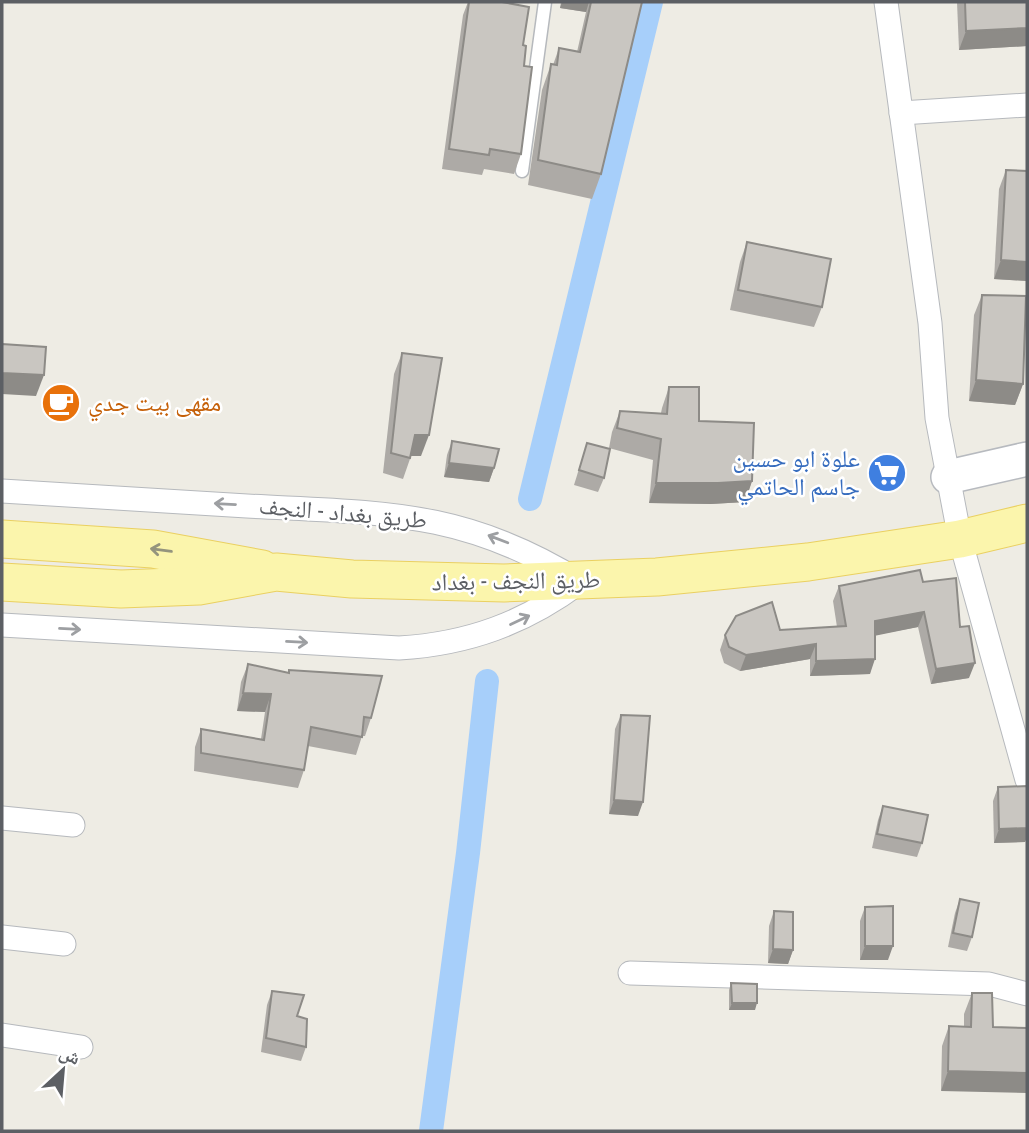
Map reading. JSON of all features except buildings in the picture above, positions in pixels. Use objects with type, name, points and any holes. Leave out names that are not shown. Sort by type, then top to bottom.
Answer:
[{"type":"main road","name":"طريق النجف - بغداد","points":[[2,582],[160,589],[238,581],[276,572],[428,582],[580,582],[745,569],[960,539],[1027,523]]},
{"type":"main road","points":[[2,538],[153,549],[276,572]]},
{"type":"street","points":[[886,2],[930,323],[937,418],[960,539],[1027,780]]},
{"type":"street","points":[[901,113],[1027,105]]},
{"type":"street","points":[[948,477],[1027,459]]},
{"type":"street","name":"طريق بغداد - النجف","points":[[2,491],[404,514],[456,525],[496,538],[525,550],[580,582]]},
{"type":"street","points":[[2,625],[399,648],[421,647],[464,640],[495,631],[545,607],[580,582]]},
{"type":"street","points":[[2,818],[73,825]]},
{"type":"street","points":[[2,937],[64,944]]},
{"type":"street","points":[[629,973],[989,984],[1027,994]]},
{"type":"street","points":[[2,1035],[81,1047]]},
{"type":"lane","points":[[522,171],[545,2]]},
{"type":"waterway","points":[[530,499],[651,2]]},
{"type":"waterway","points":[[431,1131],[468,853],[487,681]]},
{"type":"place","name":"مقهى بيت جدي","points":[[61,403]]},
{"type":"place","name":"علوة ابو حسين جاسم الحاتمي","points":[[887,473]]}]
